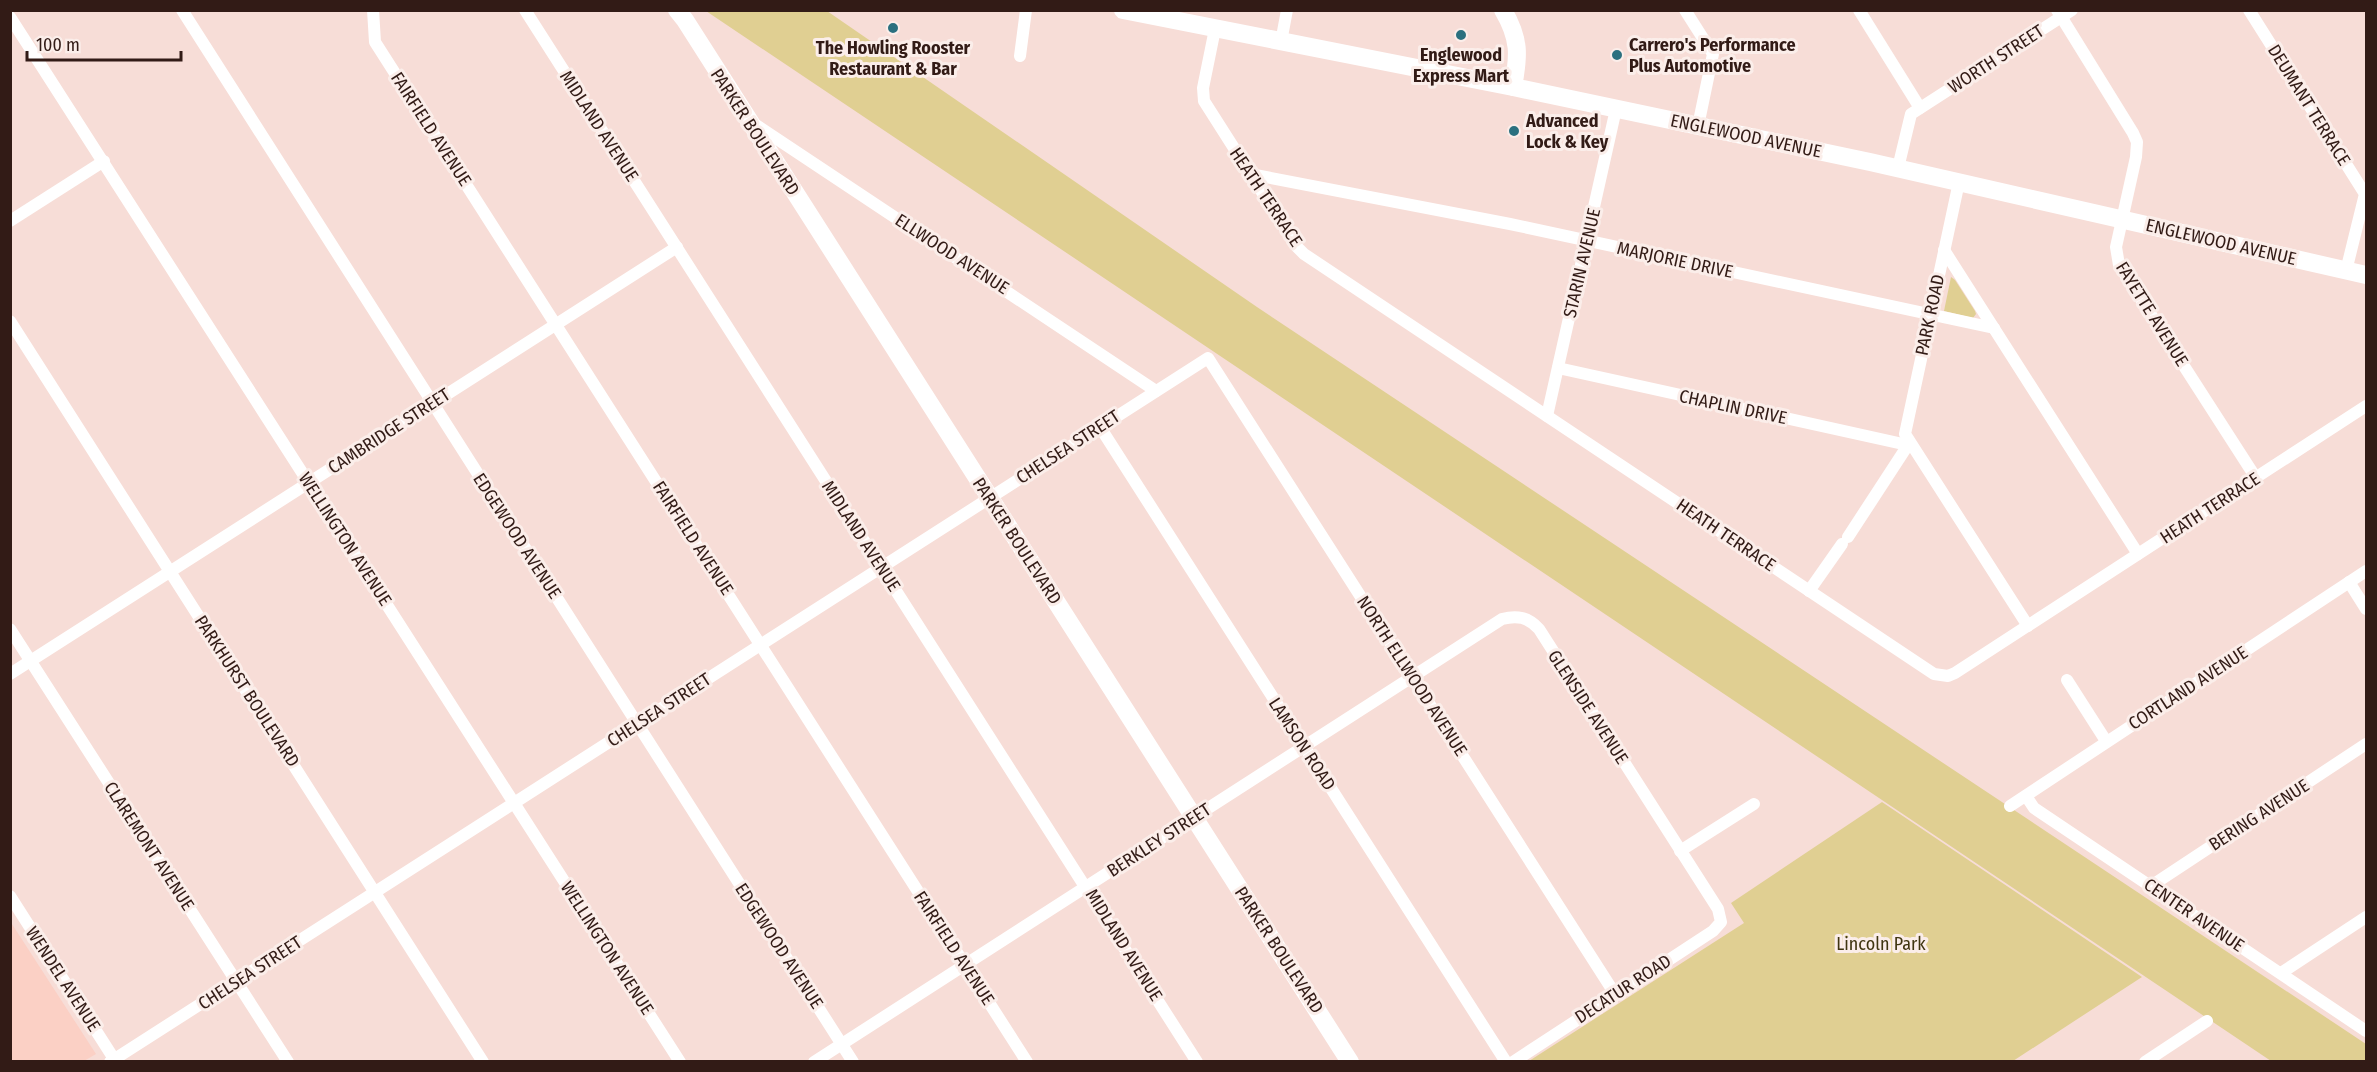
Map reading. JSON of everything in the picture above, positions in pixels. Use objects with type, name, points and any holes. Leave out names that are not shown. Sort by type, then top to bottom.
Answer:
[{"type":"street","name":"EDGEWOOD AVENUE","points":[[182,10],[853,1062]]},
{"type":"street","name":"FAIRFIELD AVENUE","points":[[373,10],[375,42],[1027,1062]]},
{"type":"street","name":"MIDLAND AVENUE","points":[[525,10],[1197,1062]]},
{"type":"street","points":[[1020,56],[1026,10]]},
{"type":"street","name":"ENGLEWOOD AVENUE","points":[[1124,10],[1513,87],[1898,168],[2367,275]]},
{"type":"street","points":[[1281,42],[1287,10]]},
{"type":"street","points":[[1503,10],[1513,30],[1518,48],[1513,87]]},
{"type":"street","points":[[1685,10],[1713,54],[1698,126]]},
{"type":"street","points":[[1858,10],[1920,108],[1911,114],[1898,168]]},
{"type":"street","name":"WORTH STREET","points":[[1920,108],[2059,14],[2072,10]]},
{"type":"street","name":"DEUMANT TERRACE","points":[[2249,10],[2365,194],[2346,271]]},
{"type":"street","name":"PARKER BOULEVARD","points":[[682,14],[1350,1062]]},
{"type":"street","name":"FAYETTE AVENUE","points":[[2059,14],[2133,133],[2136,142],[2136,157],[2116,247],[2120,265],[2256,478]]},
{"type":"street","name":"WELLINGTON AVENUE","points":[[10,17],[680,1062]]},
{"type":"street","name":"HEATH TERRACE","points":[[1215,29],[1203,94],[1207,107],[1297,247],[1304,254],[1934,675],[1955,673],[2367,406]]},
{"type":"street","name":"STARIN AVENUE","points":[[1547,416],[1616,109]]},
{"type":"street","name":"ELLWOOD AVENUE","points":[[747,119],[1156,391]]},
{"type":"street","points":[[10,221],[104,161]]},
{"type":"street","name":"MARJORIE DRIVE","points":[[1250,174],[1510,224],[1994,328]]},
{"type":"street","name":"PARK ROAD","points":[[1910,445],[1905,434],[1959,182]]},
{"type":"street","name":"CAMBRIDGE STREET","points":[[10,674],[677,247]]},
{"type":"street","points":[[1944,250],[2138,554]]},
{"type":"street","name":"PARKHURST BOULEVARD","points":[[10,321],[483,1062]]},
{"type":"street","name":"CHELSEA STREET","points":[[114,1061],[375,891],[1208,358]]},
{"type":"street","name":"NORTH ELLWOOD AVENUE","points":[[1208,358],[1616,994]]},
{"type":"street","name":"CHAPLIN DRIVE","points":[[1558,369],[1910,445]]},
{"type":"street","name":"LAMSON ROAD","points":[[1100,427],[1506,1062]]},
{"type":"street","points":[[1809,591],[1910,445],[2028,626]]},
{"type":"street","name":"CORTLAND AVENUE","points":[[2010,806],[2367,571]]},
{"type":"street","points":[[2349,582],[2367,609]]},
{"type":"street","name":"GLENSIDE AVENUE","points":[[1412,677],[1502,619],[1511,616],[1527,619],[1539,629],[1719,909]]},
{"type":"street","name":"CLAREMONT AVENUE","points":[[10,629],[288,1062]]},
{"type":"street","name":"BERKLEY STREET","points":[[814,1062],[1412,677]]},
{"type":"street","points":[[2067,680],[2106,741]]},
{"type":"street","name":"BERING AVENUE","points":[[2151,886],[2367,744]]},
{"type":"street","name":"CENTER AVENUE","points":[[2026,796],[2034,808],[2367,1030]]},
{"type":"street","points":[[1680,851],[1754,804]]},
{"type":"street","name":"WENDEL AVENUE","points":[[10,896],[114,1061]]},
{"type":"street","name":"DECATUR ROAD","points":[[1513,1062],[1718,928],[1721,922],[1719,909]]},
{"type":"street","points":[[2281,973],[2367,916]]},
{"type":"street","points":[[2146,1061],[2207,1020]]},
{"type":"shaded area","points":[[10,921],[96,1054],[84,1061],[11,1061]]},
{"type":"green space","points":[[706,11],[827,11],[1257,307],[2366,1044],[2366,1061],[2271,1061]]},
{"type":"green space","points":[[1951,277],[1975,311],[1973,318],[1944,311]]},
{"type":"green space","name":"Lincoln Park","points":[[1882,802],[2142,977],[2013,1061],[1529,1061],[1744,923],[1731,903]]},
{"type":"place","name":"The Howling Rooster Restaurant & Bar","points":[[893,28]]},
{"type":"place","name":"Englewood Express Mart","points":[[1461,35]]},
{"type":"place","name":"Carrero's Performance Plus Automotive","points":[[1617,55]]},
{"type":"place","name":"Advanced Lock & Key","points":[[1514,131]]}]
